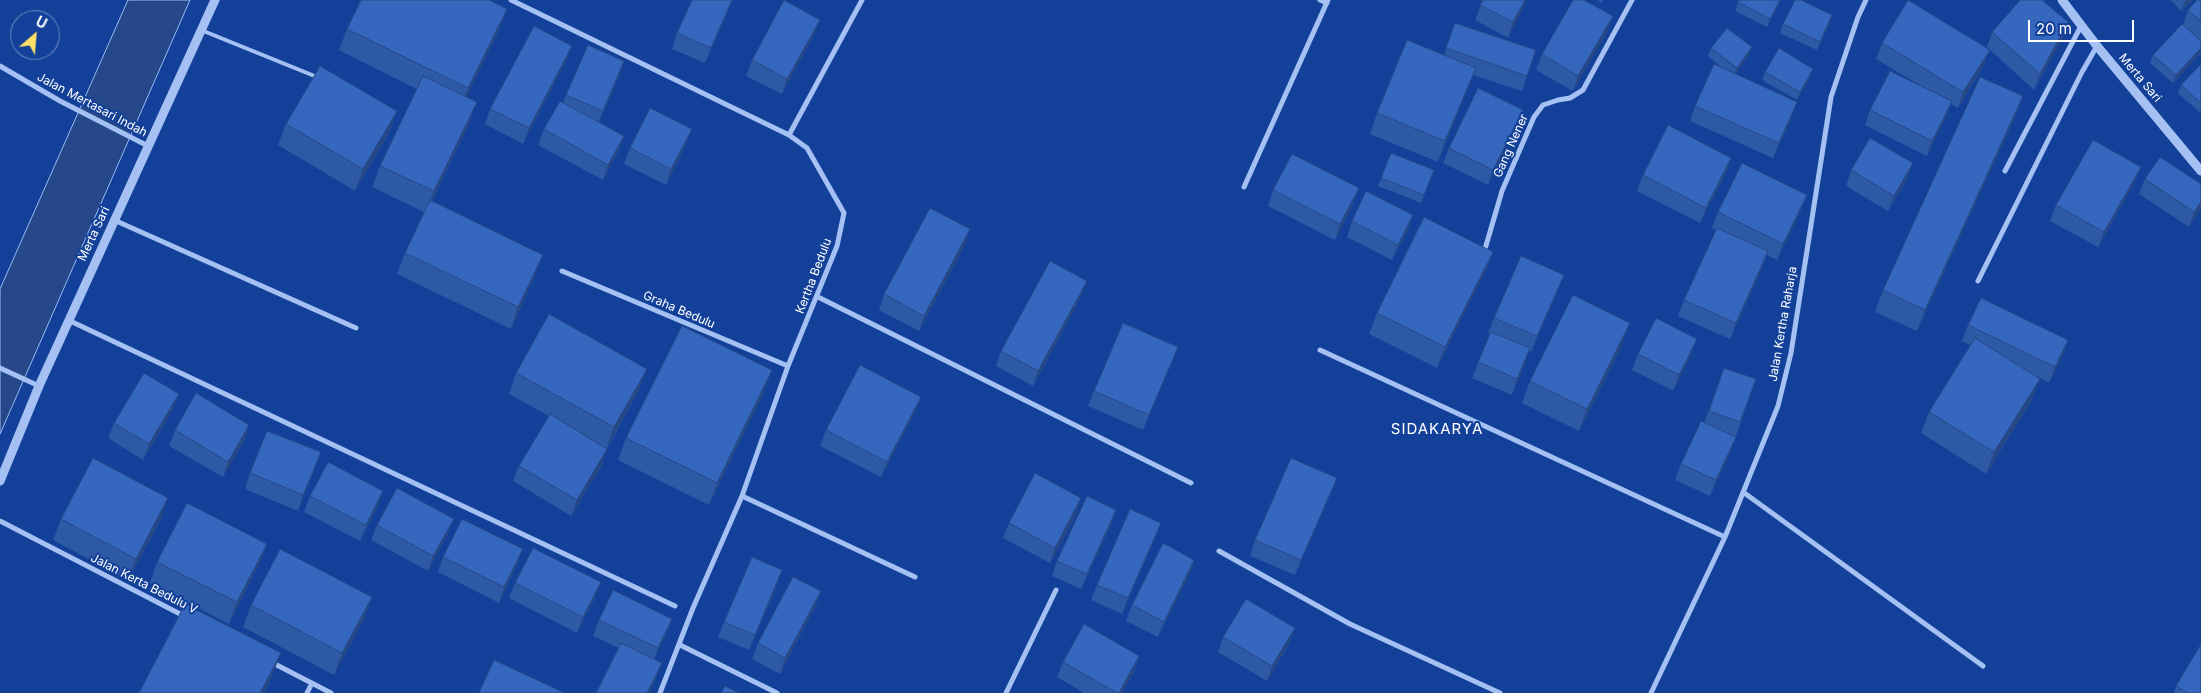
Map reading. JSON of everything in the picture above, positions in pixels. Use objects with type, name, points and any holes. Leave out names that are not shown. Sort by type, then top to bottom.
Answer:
[{"type":"street","name":"Merta Sari","points":[[0,481],[68,320],[215,0]]},
{"type":"street","name":"Kertha Bedulu","points":[[511,0],[789,135],[807,148],[844,213],[837,246],[818,297],[788,366],[742,496],[693,608],[660,693]]},
{"type":"street","points":[[789,135],[862,0]]},
{"type":"street","points":[[1244,187],[1328,2],[1320,0]]},
{"type":"street","name":"Gang Nener","points":[[1485,250],[1502,191],[1534,116],[1543,105],[1570,98],[1583,90],[1632,0]]},
{"type":"street","name":"Jalan Kertha Raharja","points":[[1651,693],[1725,537],[1778,406],[1791,353],[1831,97],[1858,17],[1866,0]]},
{"type":"street","name":"Merta Sari","points":[[2062,0],[2097,46],[2201,171]]},
{"type":"street","points":[[2005,171],[2082,26]]},
{"type":"street","points":[[1978,281],[2082,72],[2097,46]]},
{"type":"street","name":"Jalan Mertasari Indah","points":[[0,66],[60,101],[148,146]]},
{"type":"street","points":[[114,220],[356,328]]},
{"type":"street","name":"Graha Bedulu","points":[[562,271],[788,366]]},
{"type":"street","points":[[818,297],[1191,483]]},
{"type":"street","points":[[68,320],[675,606]]},
{"type":"street","points":[[1320,350],[1725,537]]},
{"type":"street","points":[[0,368],[39,386]]},
{"type":"street","points":[[1743,492],[1983,666]]},
{"type":"street","points":[[742,496],[915,577]]},
{"type":"street","name":"Jalan Kerta Bedulu V","points":[[0,521],[191,620]]},
{"type":"street","points":[[1219,551],[1350,624],[1500,693]]},
{"type":"street","points":[[1006,693],[1056,590]]},
{"type":"street","points":[[680,645],[777,693]]},
{"type":"street","points":[[269,661],[332,693]]},
{"type":"street","points":[[307,693],[312,683]]},
{"type":"lane","points":[[201,30],[323,79]]},
{"type":"water","points":[[128,0],[190,0],[0,434],[0,289]]},
{"type":"building","points":[[361,0],[489,0],[507,9],[468,88],[347,29]]},
{"type":"building","points":[[692,0],[732,0],[711,48],[677,33]]},
{"type":"building","points":[[784,0],[820,20],[787,79],[752,60]]},
{"type":"building","points":[[1483,0],[1525,0],[1513,22],[1480,5]]},
{"type":"building","points":[[1573,0],[1584,0],[1613,16],[1578,76],[1542,54]]},
{"type":"building","points":[[1739,0],[1780,0],[1770,19],[1738,2]]},
{"type":"building","points":[[1795,0],[1801,0],[1832,15],[1820,42],[1783,24]]},
{"type":"building","points":[[1908,0],[1990,50],[1963,92],[1882,43]]},
{"type":"building","points":[[2020,0],[2042,0],[2068,22],[2040,74],[1992,32]]},
{"type":"building","points":[[2197,0],[2201,0],[2201,21],[2188,10]]},
{"type":"building","points":[[1455,23],[1536,50],[1527,76],[1446,48]]},
{"type":"building","points":[[2182,24],[2201,41],[2201,48],[2176,75],[2153,55]]},
{"type":"building","points":[[534,26],[572,46],[529,128],[490,109]]},
{"type":"building","points":[[1727,28],[1752,47],[1737,68],[1711,48]]},
{"type":"building","points":[[1407,40],[1476,68],[1445,141],[1377,113]]},
{"type":"building","points":[[588,45],[624,61],[603,111],[566,95]]},
{"type":"building","points":[[1779,48],[1813,69],[1800,92],[1765,72]]},
{"type":"building","points":[[1714,64],[1797,102],[1779,143],[1695,106]]},
{"type":"building","points":[[2201,64],[2201,103],[2181,85]]},
{"type":"building","points":[[320,66],[397,111],[363,169],[286,124]]},
{"type":"building","points":[[1890,71],[1952,101],[1932,141],[1870,110]]},
{"type":"building","points":[[423,76],[477,102],[434,191],[380,166]]},
{"type":"building","points":[[1980,77],[2023,96],[1925,310],[1883,290]]},
{"type":"building","points":[[1478,88],[1523,110],[1493,170],[1449,148]]},
{"type":"building","points":[[560,101],[624,136],[608,165],[544,129]]},
{"type":"building","points":[[650,108],[692,129],[671,169],[630,148]]},
{"type":"building","points":[[1668,125],[1731,158],[1706,208],[1643,175]]},
{"type":"building","points":[[1870,138],[1913,163],[1894,196],[1851,170]]},
{"type":"building","points":[[2093,140],[2141,167],[2104,232],[2056,205]]},
{"type":"building","points":[[1391,153],[1434,170],[1424,195],[1381,178]]},
{"type":"building","points":[[1292,154],[1359,188],[1340,224],[1273,190]]},
{"type":"building","points":[[2160,157],[2201,184],[2201,202],[2194,212],[2145,179]]},
{"type":"building","points":[[1742,163],[1807,195],[1783,244],[1718,212]]},
{"type":"building","points":[[1366,191],[1413,215],[1398,245],[1352,221]]},
{"type":"building","points":[[430,200],[543,255],[518,307],[405,253]]},
{"type":"building","points":[[930,208],[970,229],[924,316],[884,294]]},
{"type":"building","points":[[1424,217],[1493,252],[1445,347],[1377,313]]},
{"type":"building","points":[[1717,228],[1768,251],[1736,323],[1684,300]]},
{"type":"building","points":[[1521,256],[1564,275],[1537,336],[1494,318]]},
{"type":"building","points":[[1050,261],[1087,281],[1038,371],[1001,351]]},
{"type":"building","points":[[1573,295],[1630,323],[1587,409],[1530,381]]},
{"type":"building","points":[[1981,298],[2068,340],[2055,367],[1968,325]]},
{"type":"building","points":[[549,314],[647,369],[614,427],[516,373]]},
{"type":"building","points":[[1656,318],[1697,339],[1679,375],[1638,354]]},
{"type":"building","points":[[1123,323],[1178,347],[1149,415],[1094,391]]},
{"type":"building","points":[[682,326],[772,370],[717,483],[626,438]]},
{"type":"building","points":[[1491,332],[1530,348],[1517,379],[1478,362]]},
{"type":"building","points":[[1975,338],[2040,379],[1994,452],[1929,412]]},
{"type":"building","points":[[860,365],[921,397],[887,462],[826,430]]},
{"type":"building","points":[[1724,368],[1756,379],[1740,422],[1709,411]]},
{"type":"building","points":[[144,373],[179,394],[149,444],[114,423]]},
{"type":"building","points":[[196,393],[249,425],[228,462],[175,430]]},
{"type":"building","points":[[550,414],[607,449],[577,500],[519,466]]},
{"type":"building","points":[[1701,421],[1736,437],[1716,480],[1681,464]]},
{"type":"building","points":[[267,431],[321,452],[303,495],[250,473]]},
{"type":"building","points":[[93,458],[168,498],[136,559],[61,519]]},
{"type":"building","points":[[1291,458],[1337,478],[1301,560],[1255,540]]},
{"type":"building","points":[[328,462],[383,491],[366,525],[310,496]]},
{"type":"building","points":[[1035,473],[1081,498],[1055,548],[1009,523]]},
{"type":"building","points":[[397,488],[454,519],[433,556],[377,525]]},
{"type":"building","points":[[1087,496],[1116,510],[1087,574],[1057,561]]},
{"type":"building","points":[[187,503],[267,544],[237,602],[157,562]]},
{"type":"building","points":[[1130,509],[1161,523],[1128,598],[1097,585]]},
{"type":"building","points":[[462,519],[523,549],[504,587],[443,557]]},
{"type":"building","points":[[1163,543],[1194,560],[1164,622],[1132,605]]},
{"type":"building","points":[[533,548],[601,582],[583,617],[515,583]]},
{"type":"building","points":[[280,549],[372,597],[342,653],[251,605]]},
{"type":"building","points":[[752,557],[782,570],[755,635],[724,622]]},
{"type":"building","points":[[793,577],[821,591],[785,658],[758,643]]},
{"type":"building","points":[[613,590],[672,619],[658,648],[599,620]]},
{"type":"building","points":[[1246,599],[1295,628],[1272,666],[1223,637]]},
{"type":"building","points":[[185,604],[281,653],[260,693],[139,693]]},
{"type":"building","points":[[1084,624],[1139,656],[1119,693],[1063,662]]},
{"type":"building","points":[[621,643],[662,663],[647,693],[596,693]]},
{"type":"building","points":[[2201,644],[2201,693],[2188,693],[2176,686]]},
{"type":"building","points":[[494,660],[565,693],[479,693]]},
{"type":"building","points":[[725,686],[739,693],[721,693]]},
{"type":"district","name":"SIDAKARYA","points":[[1437,429]]}]
